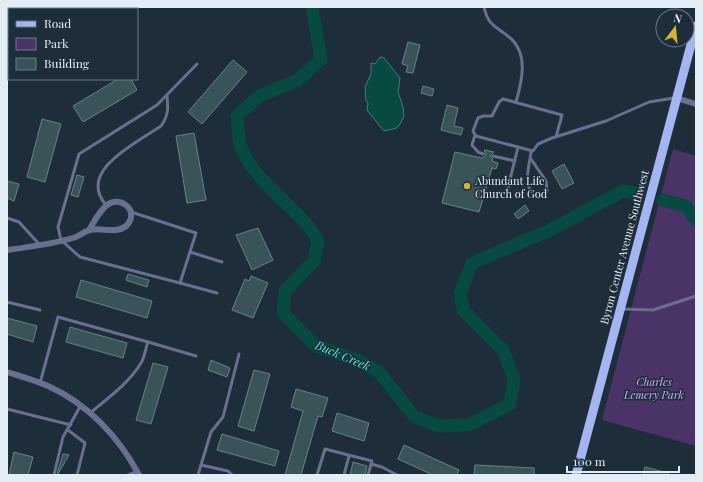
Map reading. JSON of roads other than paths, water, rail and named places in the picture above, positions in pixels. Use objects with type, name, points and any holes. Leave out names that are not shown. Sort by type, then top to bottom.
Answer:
[{"type":"main road","name":"Byron Center Avenue Southwest","points":[[576,475],[696,26]]},
{"type":"street","points":[[676,98],[696,104]]},
{"type":"street","points":[[7,250],[61,240],[77,236],[90,230],[119,229],[127,225],[131,212],[128,206],[122,202],[116,201],[106,205],[90,230]]},
{"type":"street","points":[[7,372],[48,385],[81,405],[121,445],[138,473]]},
{"type":"lane","points":[[484,7],[489,21],[510,38],[520,52],[522,78],[516,102]]},
{"type":"lane","points":[[197,64],[157,105],[79,154],[58,227],[61,240],[80,257],[217,293]]},
{"type":"lane","points":[[106,205],[101,199],[96,188],[99,178],[113,159],[161,126],[168,111],[167,95]]},
{"type":"lane","points":[[475,135],[533,151],[538,144],[606,121],[649,102],[676,98]]},
{"type":"lane","points":[[483,154],[478,152],[472,145],[475,135],[473,131],[478,118],[483,116],[492,116],[499,102],[503,99],[562,115],[556,137]]},
{"type":"lane","points":[[507,192],[518,147]]},
{"type":"lane","points":[[531,150],[527,181],[533,194],[536,196],[544,195],[547,190],[546,181],[531,159]]},
{"type":"lane","points":[[494,156],[514,161]]},
{"type":"lane","points":[[131,212],[196,233],[180,283]]},
{"type":"lane","points":[[7,218],[18,222],[39,244]]},
{"type":"lane","points":[[190,252],[222,262]]},
{"type":"lane","points":[[620,309],[652,310],[696,296]]},
{"type":"lane","points":[[7,302],[40,310]]},
{"type":"lane","points":[[40,383],[58,317],[196,356]]},
{"type":"lane","points":[[90,413],[125,383],[141,363],[148,342]]},
{"type":"lane","points":[[198,475],[211,432],[223,417],[239,354]]},
{"type":"lane","points":[[54,475],[64,437],[81,405]]},
{"type":"lane","points":[[7,409],[71,425]]},
{"type":"lane","points":[[68,430],[84,443],[77,475]]},
{"type":"lane","points":[[317,475],[325,449],[372,461],[368,475]]},
{"type":"lane","points":[[344,475],[349,456]]},
{"type":"lane","points":[[371,464],[382,467],[397,475]]},
{"type":"lane","points":[[201,465],[228,471],[232,475]]},
{"type":"lane","points":[[128,475],[138,473]]},
{"type":"waterway","name":"Buck Creek","points":[[312,7],[321,59],[298,80],[259,96],[237,116],[241,147],[248,161],[257,173],[267,185],[300,217],[318,241],[314,261],[285,291],[283,313],[316,346],[357,360],[378,371],[415,417],[438,426],[469,425],[510,404],[514,379],[503,350],[463,310],[460,294],[472,263],[548,231],[623,191],[636,193]]},
{"type":"waterway","name":"Buck Creek","points":[[663,200],[686,206],[696,220]]},
{"type":"place","name":"Abundant Life Church of God","points":[[467,186]]},
{"type":"park label","name":"Charles Lemery Park","points":[[654,387]]}]
